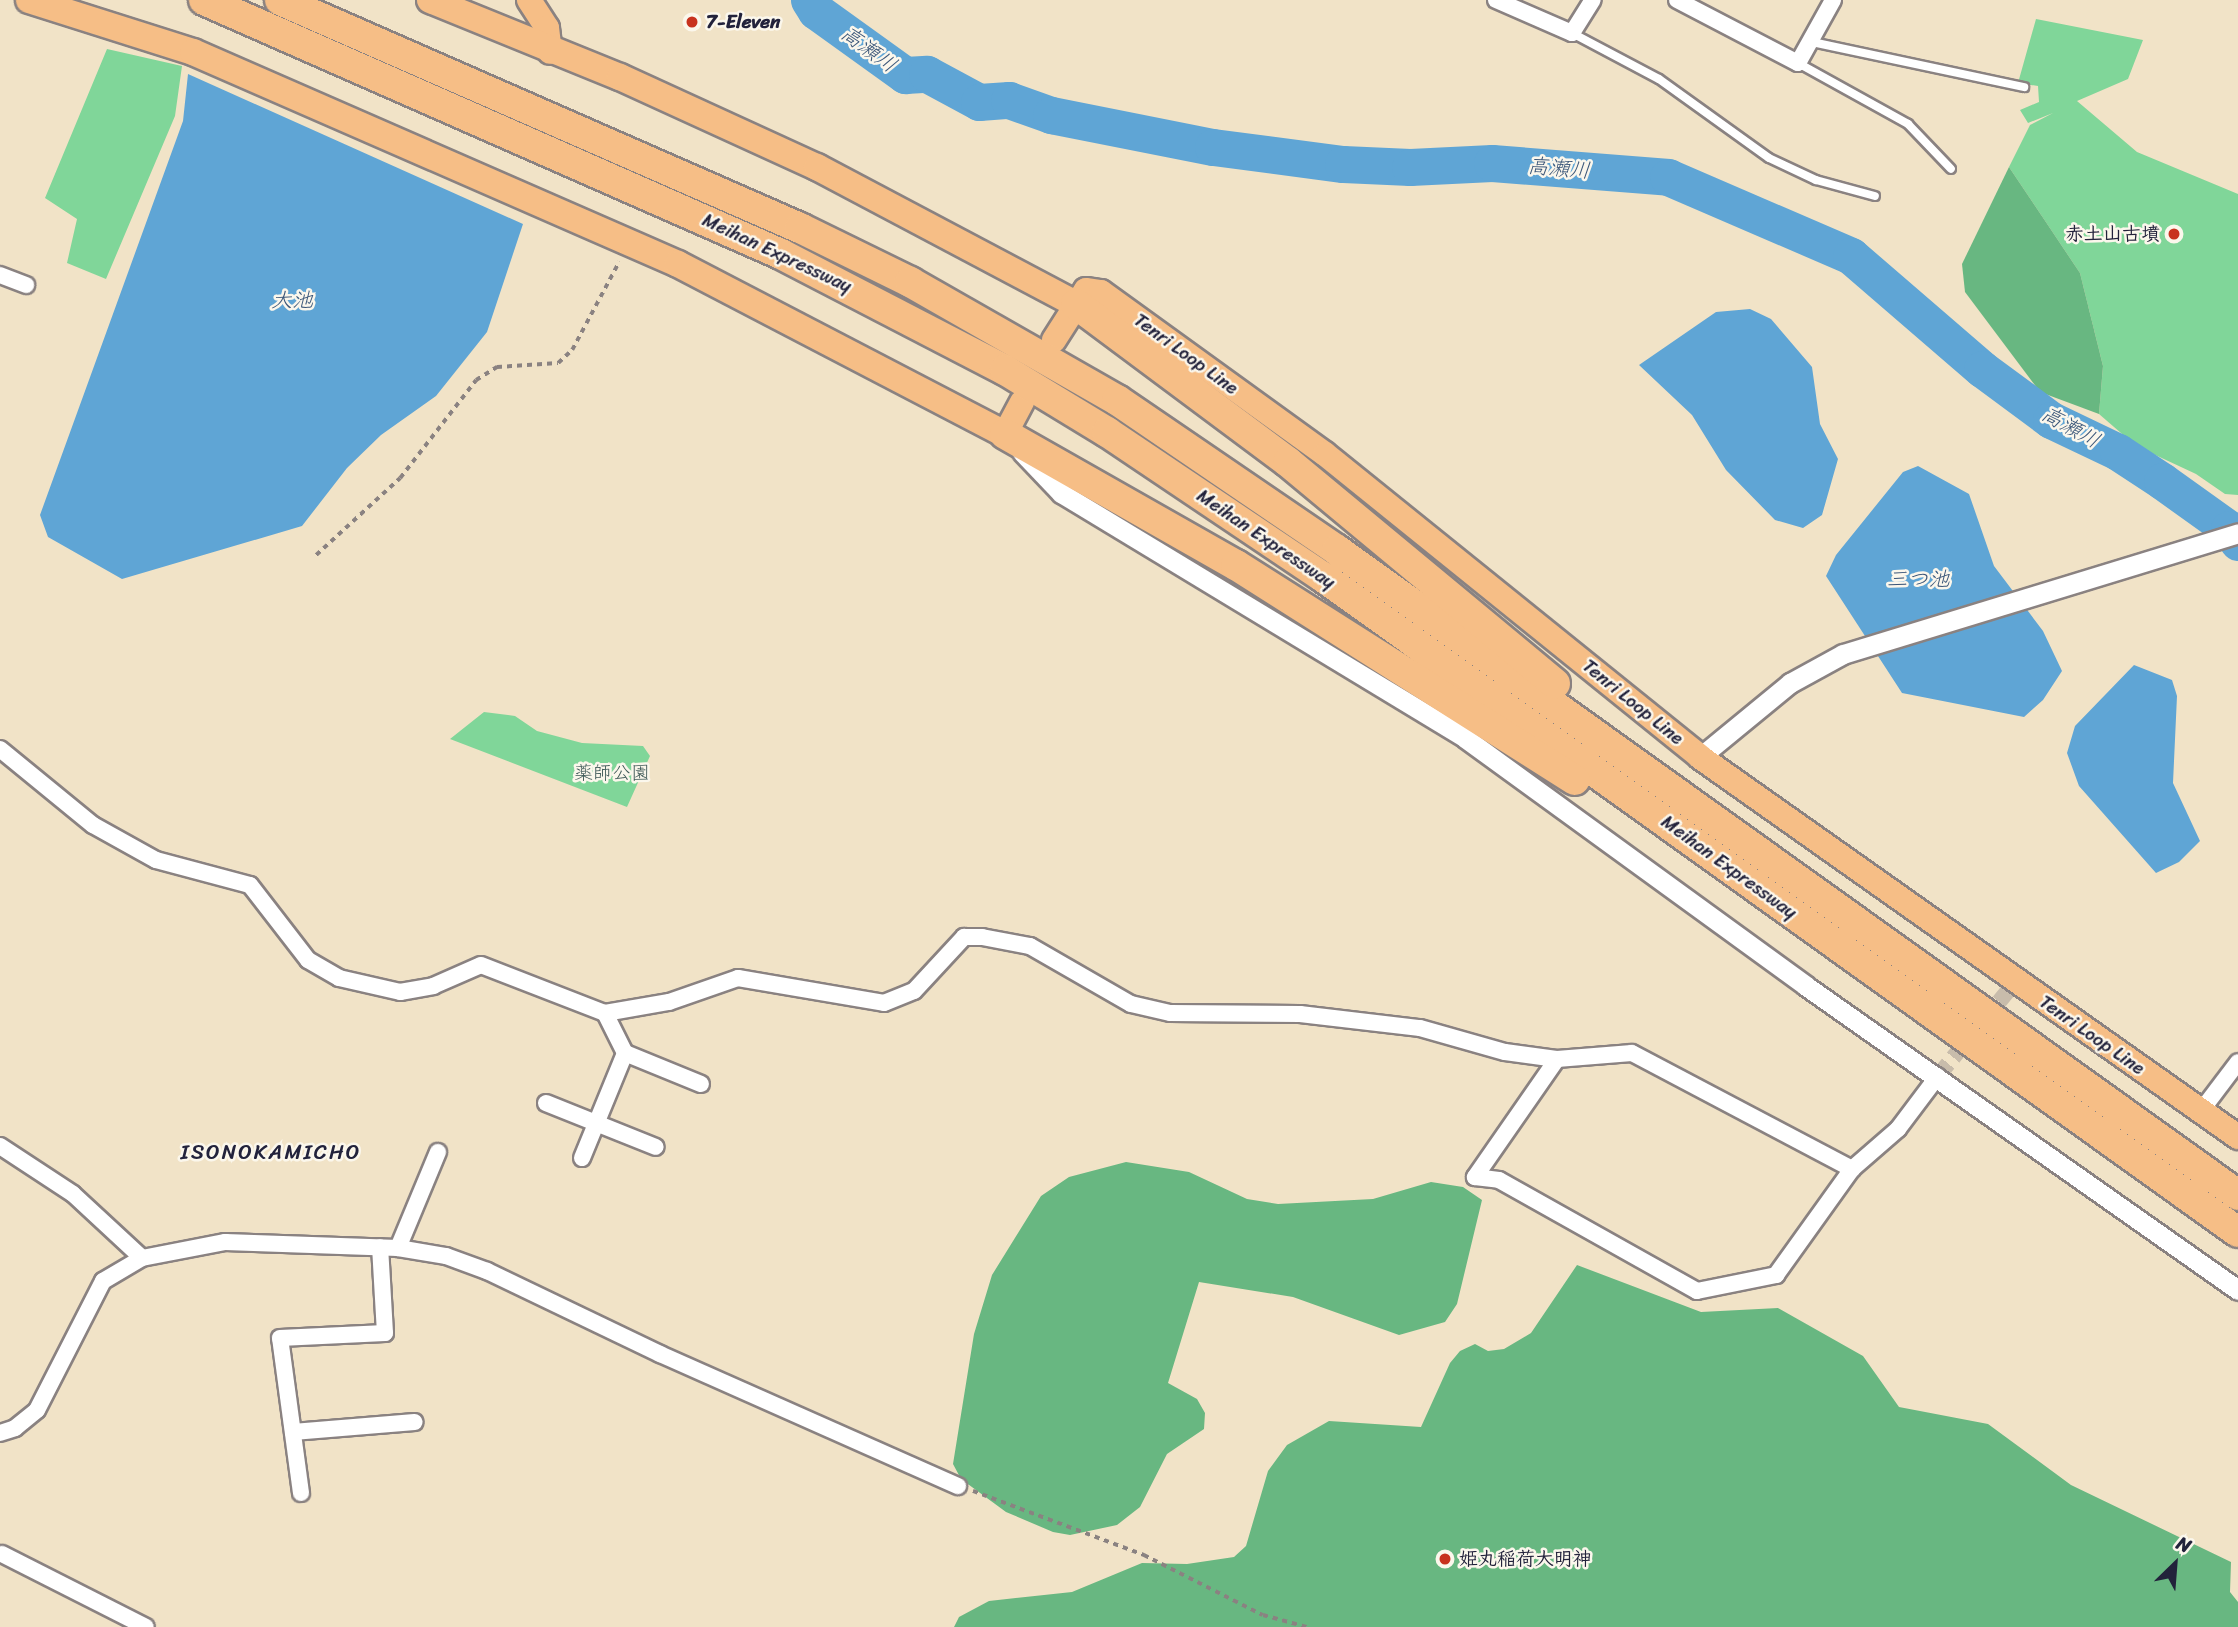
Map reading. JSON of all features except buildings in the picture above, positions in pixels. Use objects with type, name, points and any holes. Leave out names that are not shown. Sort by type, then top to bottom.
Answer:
[{"type":"highway","points":[[29,0],[193,52],[629,243],[1005,434],[1236,565],[1819,931]]},
{"type":"highway","name":"Meihan Expressway","points":[[204,0],[781,254],[1005,370],[1107,432],[1312,569],[2238,1232]]},
{"type":"highway","name":"Meihan Expressway","points":[[280,0],[787,222],[1016,340],[1117,400],[1337,550],[2238,1195]]},
{"type":"highway","points":[[430,0],[550,52],[620,77],[817,167],[1076,303],[1288,462],[1593,717],[1895,938],[2019,1038]]},
{"type":"main road","points":[[529,0],[547,28],[550,52]]},
{"type":"main road","name":"Tenri Loop Line","points":[[1076,303],[1086,290],[1101,292],[1314,446],[1700,757],[2238,1137]]},
{"type":"main road","points":[[1054,340],[1076,303]]},
{"type":"main road","points":[[1005,434],[1022,401]]},
{"type":"street","points":[[1496,0],[1572,33],[1593,0]]},
{"type":"street","points":[[1677,0],[1798,63],[1833,0]]},
{"type":"street","points":[[0,275],[26,285]]},
{"type":"street","points":[[1005,434],[1061,493],[1465,738],[2238,1290]]},
{"type":"street","points":[[1700,757],[1790,683],[1843,654],[2238,533]]},
{"type":"street","points":[[0,749],[93,825],[156,860],[250,885],[308,960],[339,978],[400,992],[433,986],[481,965],[605,1013],[669,1002],[738,978],[884,1003],[914,991],[964,937],[982,937],[1030,946],[1130,1004],[1170,1013],[1300,1014],[1393,1025],[1505,1052],[1557,1059],[1632,1053],[1852,1169]]},
{"type":"street","points":[[605,1013],[625,1052],[701,1084]]},
{"type":"street","points":[[582,1158],[625,1052]]},
{"type":"street","points":[[1557,1059],[1475,1177],[1500,1180],[1697,1291],[1776,1275],[1852,1169],[1898,1129],[1938,1076]]},
{"type":"street","points":[[2201,1111],[2238,1062]]},
{"type":"street","points":[[546,1103],[656,1147]]},
{"type":"street","points":[[0,1146],[73,1194],[142,1258]]},
{"type":"street","points":[[398,1248],[438,1152]]},
{"type":"street","points":[[0,1433],[15,1429],[37,1410],[103,1281],[142,1258],[225,1242],[380,1247],[446,1256],[487,1271],[660,1354],[958,1486]]},
{"type":"street","points":[[301,1493],[279,1338],[385,1333],[380,1247]]},
{"type":"street","points":[[293,1432],[415,1422]]},
{"type":"street","points":[[2,1554],[146,1627]]},
{"type":"lane","points":[[1572,33],[1659,79],[1769,158],[1816,180],[1875,196]]},
{"type":"lane","points":[[1812,41],[2024,87]]},
{"type":"lane","points":[[1798,63],[1908,124],[1951,169]]},
{"type":"path","points":[[316,555],[400,478],[476,380],[497,367],[558,363],[572,350],[629,243]]},
{"type":"path","points":[[958,1486],[1144,1555],[1263,1615],[1307,1627]]},
{"type":"green space","points":[[2036,19],[2143,40],[2128,79],[2077,101],[2137,152],[2238,194],[2238,495],[2225,494],[2196,474],[2136,446],[2099,414],[2103,366],[2080,273],[2009,167],[2030,125],[2053,113],[2028,123],[2020,110],[2039,102],[2038,86],[2018,83]]},
{"type":"green space","points":[[107,49],[182,66],[175,116],[106,279],[67,263],[77,219],[45,198]]},
{"type":"green space","points":[[2009,167],[2080,273],[2103,366],[2099,414],[2040,392],[1965,292],[1962,264]]},
{"type":"green space","name":"薬師公園","points":[[484,712],[515,716],[537,731],[582,743],[643,746],[650,756],[627,807],[450,739]]},
{"type":"green space","points":[[1126,1162],[1189,1172],[1247,1199],[1278,1204],[1373,1199],[1431,1182],[1463,1187],[1482,1200],[1457,1304],[1445,1322],[1399,1335],[1293,1297],[1199,1282],[1168,1383],[1197,1399],[1205,1413],[1204,1429],[1167,1454],[1140,1507],[1117,1525],[1070,1535],[1053,1532],[1006,1512],[961,1479],[953,1464],[974,1334],[992,1275],[1041,1196],[1069,1177]]},
{"type":"green space","points":[[1577,1265],[1701,1312],[1778,1308],[1863,1356],[1899,1407],[1988,1424],[2071,1485],[2231,1562],[2230,1592],[2238,1602],[2238,1627],[954,1627],[959,1617],[989,1601],[1072,1592],[1142,1563],[1187,1564],[1234,1557],[1246,1546],[1268,1471],[1287,1445],[1329,1421],[1421,1427],[1450,1363],[1460,1351],[1475,1344],[1488,1351],[1504,1349],[1531,1333]]},
{"type":"water","name":"大池","points":[[188,74],[523,224],[487,332],[436,396],[381,435],[347,468],[302,526],[122,579],[48,537],[40,515],[183,121]]},
{"type":"water","points":[[1750,309],[1771,319],[1812,367],[1820,424],[1838,459],[1822,515],[1803,528],[1775,520],[1726,470],[1692,415],[1639,365],[1716,312]]},
{"type":"water","name":"三つ池","points":[[1918,466],[1969,494],[1994,566],[2043,631],[2062,671],[2043,700],[2024,717],[1902,693],[1826,576],[1836,555],[1903,472]]},
{"type":"water","points":[[2134,665],[2172,680],[2177,696],[2173,783],[2200,841],[2179,862],[2156,873],[2079,786],[2067,753],[2075,726]]},
{"type":"waterway","name":"高瀬川","points":[[809,0],[816,11],[905,75],[927,74],[979,102],[1009,100],[1051,115],[1213,147],[1343,164],[1410,167],[1492,163],[1668,177],[1851,256],[1982,369],[2051,420],[2118,452],[2229,529],[2238,542]]},
{"type":"tunnel","points":[[1938,1076],[2016,981]]},
{"type":"place","name":"7-Eleven","points":[[692,22]]},
{"type":"place","name":"赤土山古墳","points":[[2174,234]]},
{"type":"place","name":"姫丸稲荷大明神","points":[[1445,1559]]},
{"type":"district","name":"ISONOKAMICHO","points":[[271,1152]]}]
